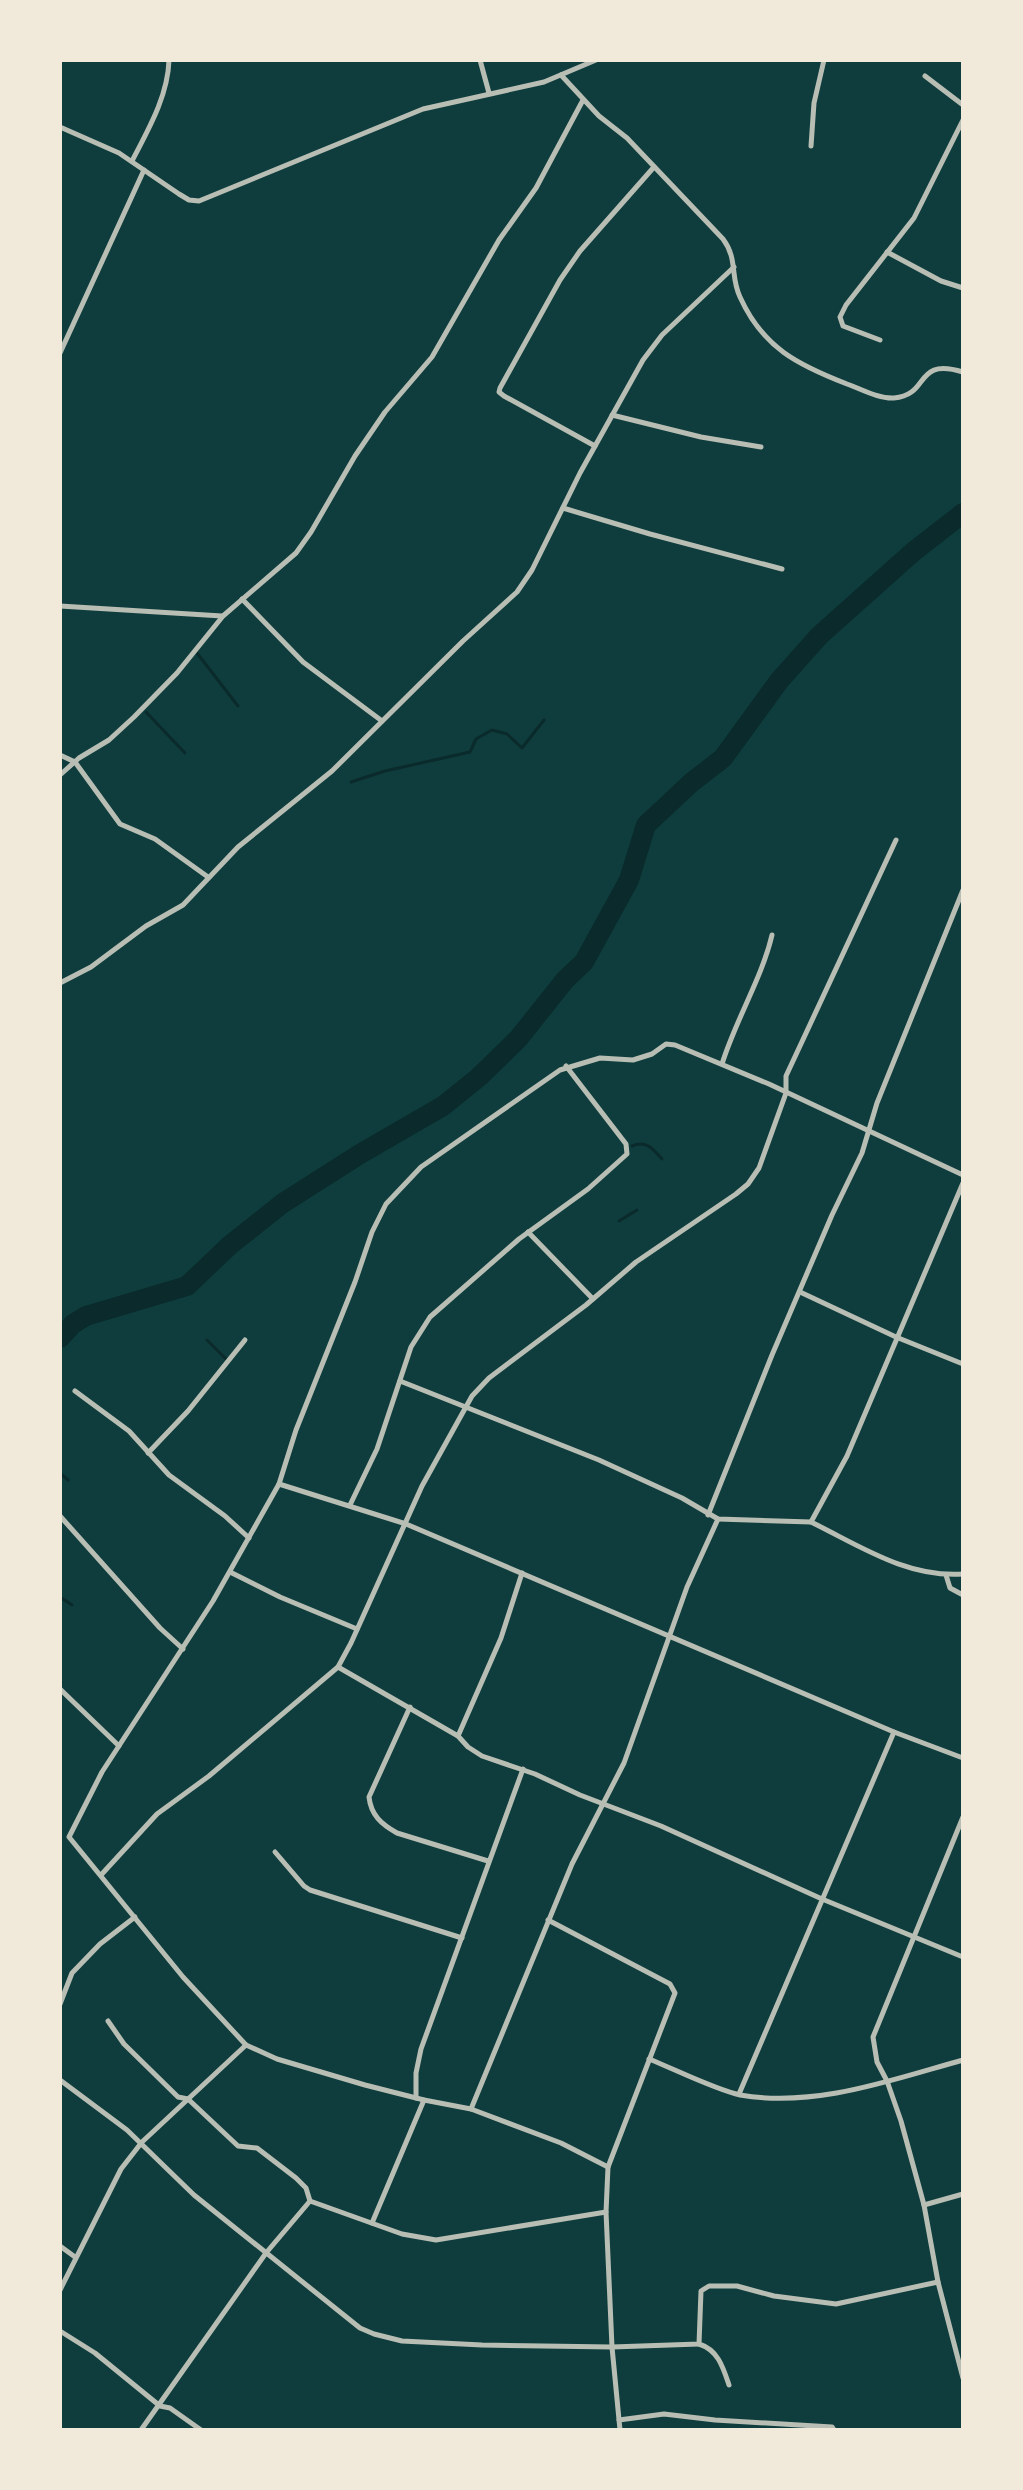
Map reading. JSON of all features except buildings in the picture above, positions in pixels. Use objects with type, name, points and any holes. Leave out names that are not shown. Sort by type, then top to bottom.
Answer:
[{"type":"street","points":[[132,161],[160,102],[169,60]]},
{"type":"street","points":[[480,60],[489,93]]},
{"type":"street","points":[[60,127],[132,161],[189,200],[199,201],[423,109],[532,85],[596,60]]},
{"type":"street","points":[[811,146],[814,103],[824,60]]},
{"type":"street","points":[[561,75],[583,100],[627,138],[723,239],[734,257],[738,291],[761,332],[789,358],[822,375],[892,398],[908,394],[935,368],[945,366],[963,372]]},
{"type":"street","points":[[925,76],[963,105]]},
{"type":"street","points":[[60,775],[109,740],[134,717],[177,673],[223,616],[296,553],[385,412],[432,357],[499,240],[536,188],[583,100]]},
{"type":"street","points":[[880,340],[843,326],[840,317],[914,218],[963,120]]},
{"type":"street","points":[[595,446],[499,392],[560,280],[580,251],[654,167]]},
{"type":"street","points":[[60,353],[144,170]]},
{"type":"street","points":[[887,252],[941,281],[963,288]]},
{"type":"street","points":[[60,983],[91,967],[146,926],[183,905],[269,820],[332,771],[517,592],[532,570],[643,360],[657,342],[734,267]]},
{"type":"street","points":[[612,415],[701,437],[761,447]]},
{"type":"street","points":[[563,508],[782,569]]},
{"type":"street","points":[[242,599],[303,662],[382,721]]},
{"type":"street","points":[[60,606],[223,616]]},
{"type":"street","points":[[60,755],[75,762],[120,824],[155,839],[208,877]]},
{"type":"street","points":[[101,1875],[157,1814],[209,1776],[338,1667],[422,1486],[465,1406],[489,1378],[593,1299],[636,1262],[748,1184],[759,1168],[786,1093],[786,1076],[896,840]]},
{"type":"street","points":[[708,1515],[735,1444],[870,1133],[877,1103],[963,890]]},
{"type":"street","points":[[722,1064],[732,1031],[772,935]]},
{"type":"street","points":[[69,1837],[102,1772],[183,1649],[279,1484],[296,1430],[350,1297],[372,1232],[386,1204],[421,1167],[566,1066],[600,1058],[633,1060],[652,1054],[666,1044],[722,1064],[963,1175]]},
{"type":"street","points":[[350,1505],[377,1449],[411,1347],[430,1317],[453,1294],[528,1232],[588,1189],[627,1154],[628,1149],[566,1066]]},
{"type":"street","points":[[811,1522],[847,1456],[963,1183]]},
{"type":"street","points":[[528,1232],[593,1299]]},
{"type":"street","points":[[800,1292],[963,1364]]},
{"type":"street","points":[[148,1453],[188,1411],[245,1340]]},
{"type":"street","points":[[400,1381],[599,1460],[682,1498],[718,1519],[811,1522],[901,1567],[946,1575],[963,1574]]},
{"type":"street","points":[[75,1391],[129,1431],[169,1475],[225,1516],[249,1538]]},
{"type":"street","points":[[279,1484],[406,1524],[894,1732],[963,1758]]},
{"type":"street","points":[[60,1516],[139,1605],[183,1649]]},
{"type":"street","points":[[471,2109],[572,1864],[624,1763],[669,1636],[718,1519]]},
{"type":"street","points":[[230,1572],[292,1603],[357,1629]]},
{"type":"street","points":[[458,1736],[501,1638],[522,1573]]},
{"type":"street","points":[[946,1575],[950,1588],[963,1595]]},
{"type":"street","points":[[338,1667],[458,1736],[482,1756],[523,1769],[661,1826],[822,1899],[963,1957]]},
{"type":"street","points":[[60,1689],[119,1746]]},
{"type":"street","points":[[410,1707],[369,1797],[370,1807],[384,1825],[397,1833],[488,1861]]},
{"type":"street","points":[[739,2094],[894,1732]]},
{"type":"street","points":[[416,2098],[419,2057],[523,1769]]},
{"type":"street","points":[[963,1817],[873,2037],[877,2062],[901,2121],[924,2205],[938,2282],[963,2378]]},
{"type":"street","points":[[61,1832],[69,1837],[101,1875],[183,1977],[246,2045],[277,2059],[416,2098],[471,2109],[561,2143],[608,2167]]},
{"type":"street","points":[[275,1852],[310,1890],[462,1938]]},
{"type":"street","points":[[60,2004],[72,1973],[100,1944],[135,1917]]},
{"type":"street","points":[[548,1920],[670,1984],[675,1993],[608,2167],[606,2212],[612,2347],[620,2430]]},
{"type":"street","points":[[108,2021],[124,2044],[178,2097],[188,2099],[238,2146],[257,2148],[296,2178],[306,2188],[310,2201]]},
{"type":"street","points":[[60,2290],[121,2169],[142,2142],[246,2045]]},
{"type":"street","points":[[649,2059],[739,2094],[798,2098],[846,2092],[963,2060]]},
{"type":"street","points":[[60,2080],[142,2142],[194,2195],[360,2328],[402,2341],[612,2347],[699,2344],[709,2347],[716,2355],[729,2385]]},
{"type":"street","points":[[372,2223],[424,2100]]},
{"type":"street","points":[[924,2205],[963,2194]]},
{"type":"street","points":[[310,2201],[402,2234],[436,2240],[606,2212]]},
{"type":"street","points":[[141,2430],[266,2253],[310,2201]]},
{"type":"street","points":[[60,2246],[75,2257]]},
{"type":"street","points":[[699,2344],[701,2291],[709,2286],[737,2286],[800,2301],[836,2304],[938,2282]]},
{"type":"street","points":[[60,2331],[95,2353],[160,2406],[170,2408],[201,2430]]},
{"type":"street","points":[[619,2420],[664,2414],[833,2428]]},
{"type":"waterway","points":[[60,1338],[86,1316],[187,1286],[230,1245],[283,1203],[443,1106],[479,1077],[518,1039],[565,980],[584,962],[629,880],[646,825],[723,758],[779,681],[819,636],[913,552],[963,513]]},
{"type":"waterway","points":[[197,653],[238,706]]},
{"type":"waterway","points":[[146,712],[185,753]]},
{"type":"waterway","points":[[351,782],[470,752],[476,739],[492,730],[507,734],[522,748],[544,720]]},
{"type":"waterway","points":[[632,1146],[646,1145],[662,1159]]},
{"type":"waterway","points":[[619,1221],[637,1210]]},
{"type":"waterway","points":[[207,1340],[226,1359]]},
{"type":"waterway","points":[[60,1473],[68,1480]]},
{"type":"waterway","points":[[60,1597],[72,1605]]}]
